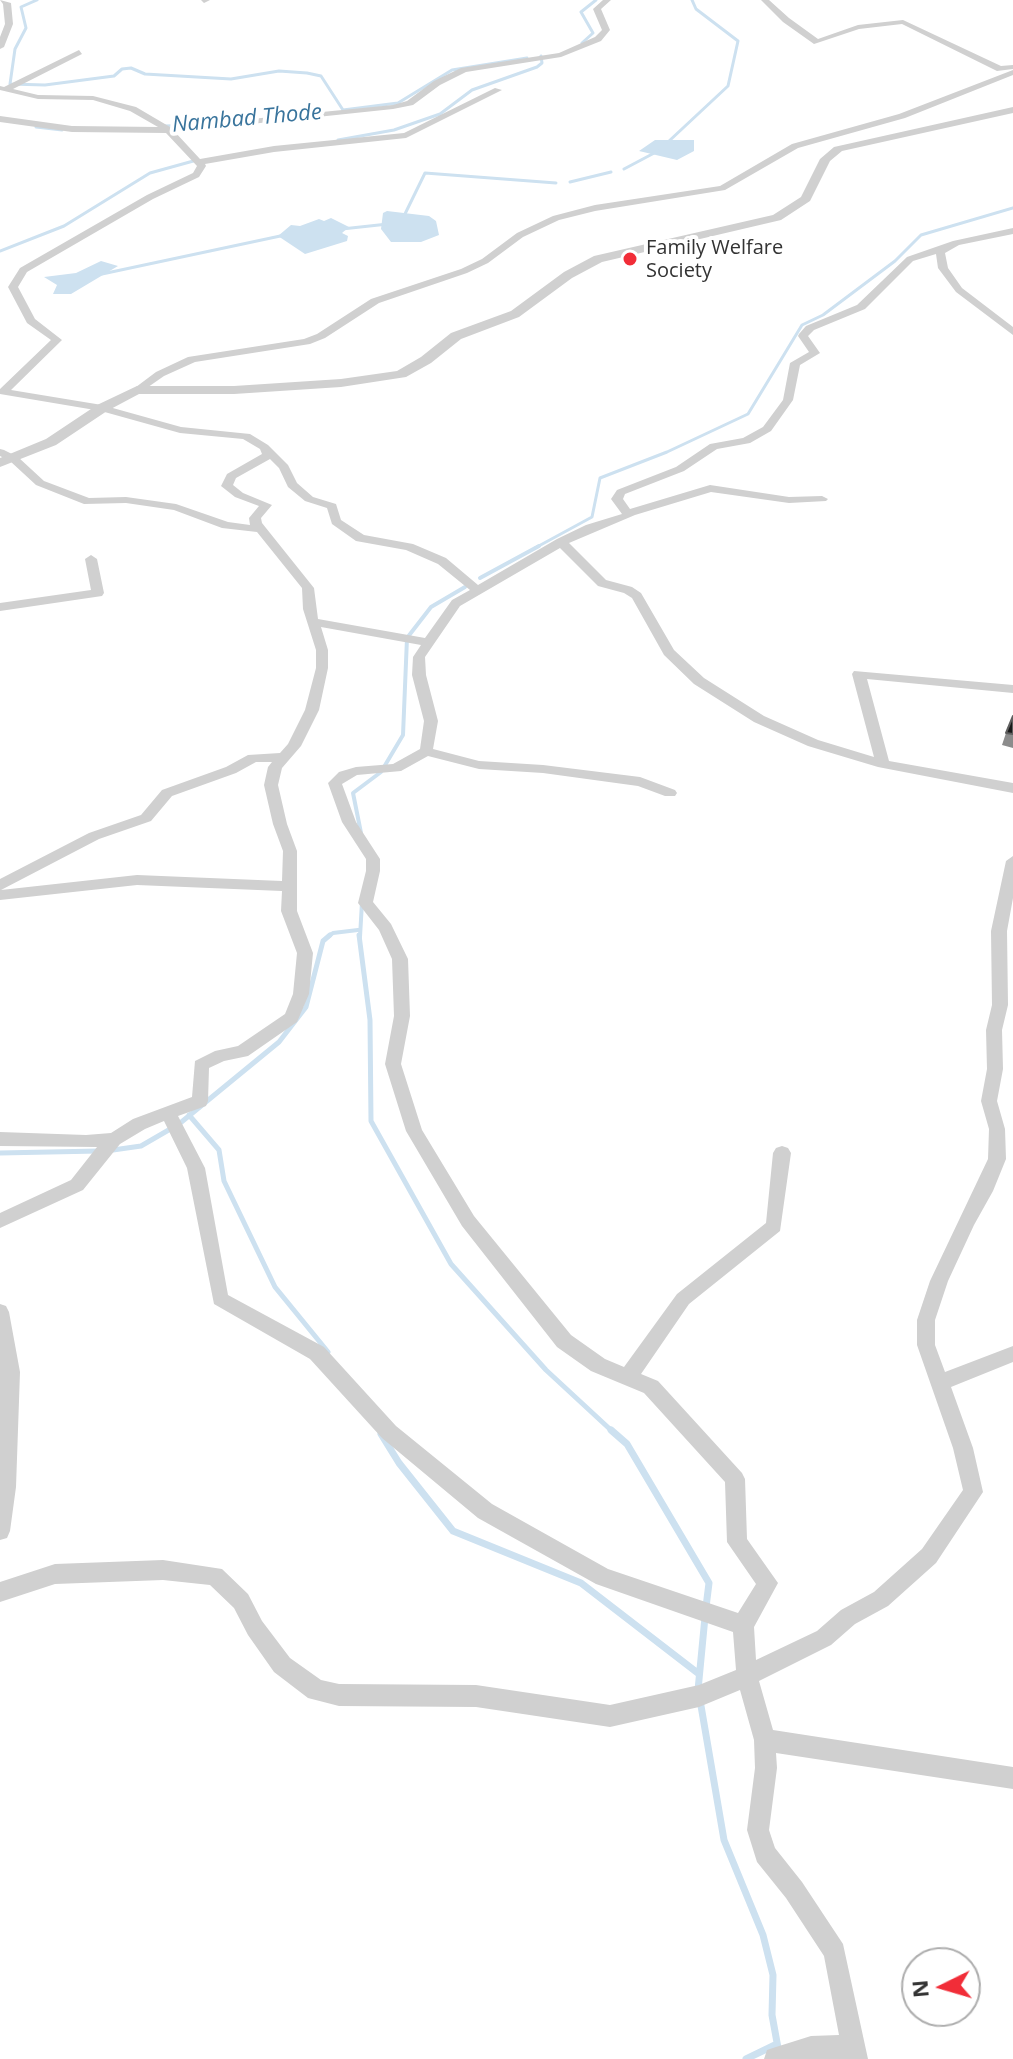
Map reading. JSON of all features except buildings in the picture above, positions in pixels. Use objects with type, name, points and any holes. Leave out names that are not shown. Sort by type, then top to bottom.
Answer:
[{"type":"street","points":[[0,119],[72,129],[163,127],[393,107],[416,100],[437,83],[464,70],[561,55],[603,35],[604,21],[597,9],[607,0]]},
{"type":"street","points":[[765,0],[817,42],[858,27],[903,22],[1000,69],[1013,70]]},
{"type":"street","points":[[0,47],[9,24],[3,1],[21,1]]},
{"type":"street","points":[[3,88],[79,52]]},
{"type":"street","points":[[0,463],[51,442],[102,408],[192,359],[306,342],[321,336],[375,301],[485,261],[520,235],[556,218],[595,208],[722,188],[795,146],[902,116],[1013,70]]},
{"type":"street","points":[[3,88],[38,97],[93,98],[133,109],[163,127],[202,166],[196,175],[150,197],[23,270],[13,287],[31,321],[57,340],[3,392],[102,408],[180,430],[246,436],[284,467],[292,485],[309,499],[332,506],[336,522],[360,538],[409,547],[442,561],[476,589]]},
{"type":"street","points":[[198,161],[274,149],[406,135],[498,90]]},
{"type":"street","points":[[137,390],[234,390],[390,378],[426,360],[456,336],[515,314],[568,275],[598,259],[777,218],[806,199],[825,159],[838,149],[1013,110]]},
{"type":"street","points":[[628,513],[617,499],[621,492],[680,469],[714,446],[746,441],[774,423],[788,400],[795,363],[815,353],[803,336],[810,328],[861,307],[875,297],[879,289],[910,259],[1013,231]]},
{"type":"street","points":[[944,248],[940,252],[943,268],[962,292],[1013,332]]},
{"type":"street","points":[[0,281],[16,282]]},
{"type":"street","points":[[0,1139],[86,1142],[114,1139],[202,1098],[201,1065],[221,1055],[242,1052],[291,1018],[301,994],[305,953],[289,911],[290,851],[271,785],[275,767],[302,733],[320,684],[322,650],[309,609],[308,588],[258,529],[255,518],[266,505],[239,495],[227,483],[231,476],[267,456],[268,451]]},
{"type":"street","points":[[0,452],[14,459],[40,483],[88,502],[126,500],[176,507],[226,525],[258,529]]},
{"type":"street","points":[[425,752],[431,721],[419,675],[419,657],[456,603],[476,589],[530,562],[561,542],[628,513],[710,488],[789,500],[822,499]]},
{"type":"street","points":[[561,542],[602,583],[628,590],[637,596],[669,652],[699,681],[759,719],[813,743],[883,764],[1013,788]]},
{"type":"street","points":[[0,616],[7,606],[98,593],[91,559]]},
{"type":"street","points":[[314,622],[429,643]]},
{"type":"street","points":[[883,764],[859,674],[1013,689]]},
{"type":"street","points":[[670,793],[640,782],[543,769],[479,765],[425,752],[396,768],[356,771],[335,783],[349,822],[373,859],[365,903],[386,928],[400,959],[402,1016],[393,1064],[414,1131],[468,1221],[564,1341],[598,1365],[651,1387],[735,1479],[737,1542],[768,1583],[743,1625],[747,1676],[765,1740],[766,1768],[758,1830],[765,1854],[794,1890],[835,1952],[855,2055]]},
{"type":"street","points":[[0,885],[94,836],[146,818],[167,793],[231,770],[253,758],[284,757]]},
{"type":"street","points":[[0,1592],[55,1574],[163,1570],[215,1576],[241,1601],[255,1628],[282,1665],[316,1690],[339,1695],[476,1696],[610,1716],[699,1696],[747,1676],[824,1638],[848,1617],[881,1599],[929,1556],[973,1492],[963,1448],[926,1345],[926,1320],[939,1281],[997,1159],[997,1129],[989,1101],[995,1069],[994,1030],[1000,1005],[999,931],[1013,861]]},
{"type":"street","points":[[0,895],[137,880],[289,886]]},
{"type":"street","points":[[168,1112],[196,1168],[220,1299],[317,1353],[389,1432],[485,1511],[603,1577],[743,1625]]},
{"type":"street","points":[[0,1221],[77,1185],[114,1139]]},
{"type":"street","points":[[628,1377],[683,1299],[774,1226],[782,1153]]},
{"type":"street","points":[[0,1312],[11,1372],[6,1487],[0,1531]]},
{"type":"street","points":[[940,1383],[1013,1354]]},
{"type":"street","points":[[765,1740],[1013,1778]]},
{"type":"street","points":[[784,2057],[834,2046],[855,2055]]},
{"type":"water","points":[[655,140],[694,140],[694,151],[677,160],[639,151]]},
{"type":"water","points":[[383,213],[429,216],[436,221],[439,235],[421,242],[391,242],[381,229]]},
{"type":"water","points":[[331,218],[349,227],[342,233],[348,236],[347,241],[305,254],[278,236],[291,225],[300,226]]},
{"type":"water","points":[[101,261],[118,266],[71,294],[53,294],[57,285],[44,277],[76,273]]},
{"type":"waterway","points":[[37,0],[21,7],[26,28],[15,49],[10,84],[45,85],[114,76],[122,69],[131,68],[145,74],[231,79],[279,71],[307,73],[321,76],[343,110],[398,103],[452,70],[527,58]]},
{"type":"waterway","points":[[582,43],[593,33],[581,12],[596,0]]},
{"type":"waterway","points":[[668,142],[728,86],[738,41],[696,9],[692,0]]},
{"type":"waterway","points":[[338,140],[394,130],[440,114],[472,90],[537,67],[542,63],[541,56]]},
{"type":"waterway","name":"Nambad Thode","points":[[164,126],[198,125]]},
{"type":"waterway","name":"Nambad Thode","points":[[36,127],[62,130]]},
{"type":"waterway","points":[[624,169],[658,151]]},
{"type":"waterway","points":[[0,251],[64,226],[150,173],[197,160]]},
{"type":"waterway","points":[[570,182],[611,172]]},
{"type":"waterway","points":[[403,218],[425,173],[556,183]]},
{"type":"waterway","points":[[535,548],[592,517],[600,478],[667,452],[748,414],[802,325],[823,315],[895,261],[921,235],[1013,208]]},
{"type":"waterway","points":[[342,229],[388,224]]},
{"type":"waterway","points":[[102,274],[285,235]]},
{"type":"waterway","points":[[480,578],[539,546]]},
{"type":"waterway","points":[[361,833],[353,793],[381,772],[403,735],[407,638],[431,607],[465,587]]},
{"type":"waterway","points":[[360,937],[362,902]]},
{"type":"waterway","points":[[328,937],[333,933],[358,930]]},
{"type":"waterway","points":[[189,1115],[279,1042],[306,1007],[323,941],[330,935]]},
{"type":"waterway","points":[[359,935],[370,1020],[371,1121],[451,1264],[546,1370],[613,1432]]},
{"type":"waterway","points":[[113,1150],[141,1146],[189,1115]]},
{"type":"waterway","points":[[189,1115],[219,1150],[224,1181],[275,1287],[328,1352]]},
{"type":"waterway","points":[[0,1153],[99,1151]]},
{"type":"waterway","points":[[611,1430],[627,1444],[709,1583],[706,1607]]},
{"type":"waterway","points":[[381,1434],[399,1463],[453,1531],[581,1583],[699,1674]]},
{"type":"waterway","points":[[698,1690],[705,1617]]},
{"type":"waterway","points":[[700,1700],[724,1840],[763,1935],[773,1975],[772,2015],[780,2059]]},
{"type":"waterway","points":[[746,2059],[777,2044]]},
{"type":"place","name":"Family Welfare Society","points":[[630,259]]}]
